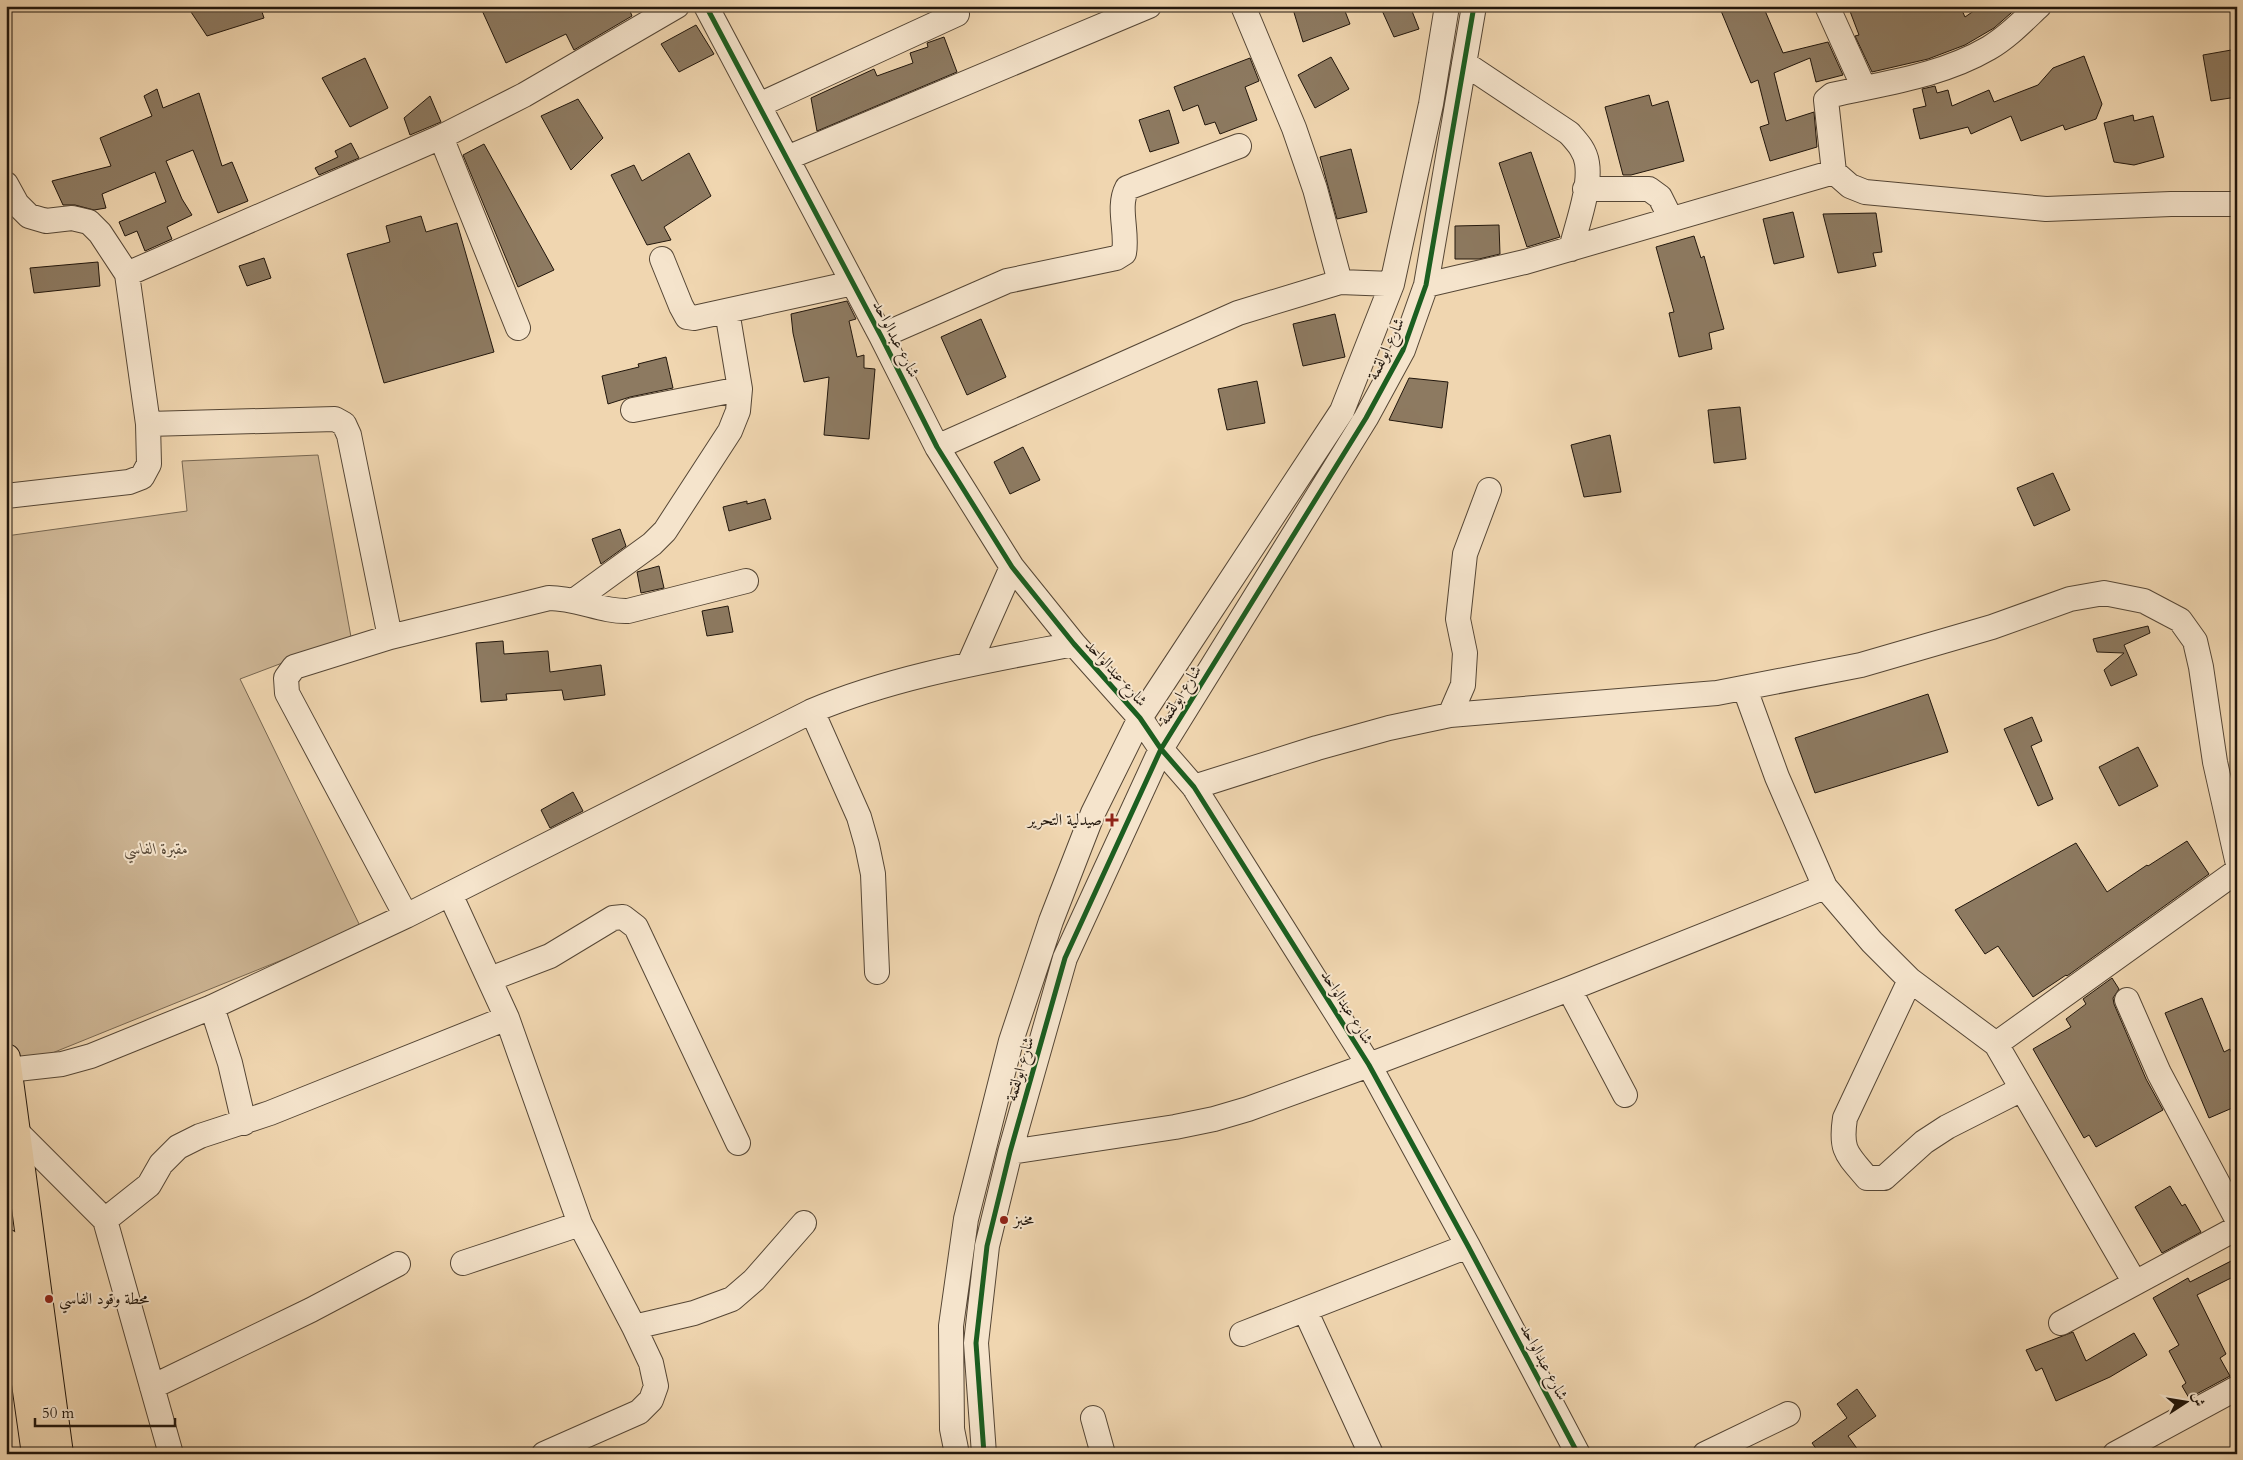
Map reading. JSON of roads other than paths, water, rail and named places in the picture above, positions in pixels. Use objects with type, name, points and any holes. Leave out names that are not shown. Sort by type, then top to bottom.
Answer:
[{"type":"main road","points":[[7,1064],[12,1132],[59,1454]]},
{"type":"main road","points":[[6,1243],[36,1454]]},
{"type":"street","points":[[127,274],[441,137],[524,95],[677,6]]},
{"type":"street","name":"شارع عبدالواحد","points":[[706,6],[881,336],[937,447],[1012,567],[1074,644],[1140,718],[1161,749],[1194,787],[1369,1065],[1468,1246],[1578,1454]]},
{"type":"street","points":[[787,158],[1149,6]]},
{"type":"street","points":[[1243,6],[1294,128],[1315,189],[1340,282]]},
{"type":"street","name":"شارع ابولقمة","points":[[957,1454],[952,1430],[951,1326],[966,1219],[988,1125],[1011,1041],[1051,921],[1093,814],[1140,718],[1342,411],[1392,284],[1431,104],[1447,6]]},
{"type":"street","name":"شارع ابولقمة","points":[[984,1454],[976,1343],[987,1246],[1010,1152],[1065,958],[1161,749],[1366,418],[1403,350],[1426,285],[1474,6]]},
{"type":"street","points":[[1828,6],[1864,88]]},
{"type":"street","points":[[2039,6],[2006,36],[1989,48],[1959,63],[1934,72],[1832,95],[1826,100],[1834,172],[1850,186],[1866,192],[2046,209],[2171,204],[2237,204]]},
{"type":"street","points":[[759,105],[957,14]]},
{"type":"street","points":[[1464,63],[1569,133],[1580,146],[1587,163],[1585,189],[1571,249]]},
{"type":"street","points":[[441,137],[518,328]]},
{"type":"street","points":[[881,336],[1007,281],[1116,258],[1124,253],[1126,244],[1122,197],[1127,188],[1239,146]]},
{"type":"street","points":[[1426,285],[1526,262],[1834,172]]},
{"type":"street","points":[[6,184],[17,204],[28,216],[46,221],[72,218],[89,222],[100,233],[127,274],[148,424],[149,464],[142,477],[129,482],[6,496]]},
{"type":"street","points":[[1585,189],[1649,189],[1660,197],[1671,219]]},
{"type":"street","points":[[662,259],[680,306],[687,317],[694,318],[853,283]]},
{"type":"street","points":[[937,447],[1230,316],[1340,282],[1392,284]]},
{"type":"street","points":[[575,600],[652,544],[665,531],[730,431],[738,411],[740,389],[727,311]]},
{"type":"street","points":[[633,410],[740,389]]},
{"type":"street","points":[[148,424],[335,418],[344,424],[349,434],[390,637]]},
{"type":"street","points":[[1450,715],[1463,685],[1465,653],[1458,619],[1465,554],[1489,490]]},
{"type":"street","points":[[969,664],[1012,567]]},
{"type":"street","points":[[406,916],[287,694],[286,678],[294,667],[390,637],[549,598],[575,600],[617,612],[628,611],[746,582]]},
{"type":"street","points":[[1194,787],[1317,748],[1389,728],[1450,715],[1745,689],[1861,665],[1992,627],[2070,599],[2104,593],[2144,600],[2180,620],[2195,641],[2201,667],[2215,762],[2237,860]]},
{"type":"street","points":[[7,1064],[62,1064],[91,1056],[212,1007],[406,916],[812,711],[845,697],[969,664],[1074,644]]},
{"type":"street","points":[[1745,689],[1777,777],[1825,887],[1872,942],[1910,980],[1996,1044],[2135,1283]]},
{"type":"street","points":[[812,711],[859,817],[867,845],[873,874],[877,972]]},
{"type":"street","points":[[1996,1044],[2237,871]]},
{"type":"street","points":[[1010,1152],[1175,1127],[1214,1119],[1369,1065],[1825,887]]},
{"type":"street","points":[[450,894],[507,1018],[580,1224],[651,1363],[656,1386],[651,1400],[639,1412],[544,1454]]},
{"type":"street","points":[[490,979],[550,956],[613,918],[623,917],[636,927],[738,1143]]},
{"type":"street","points":[[1910,980],[1845,1118],[1842,1134],[1844,1151],[1867,1178],[1884,1178],[1924,1142],[1947,1127],[2022,1089]]},
{"type":"street","points":[[1569,988],[1625,1095]]},
{"type":"street","points":[[2127,1000],[2159,1073],[2237,1219]]},
{"type":"street","points":[[212,1007],[230,1063],[244,1123]]},
{"type":"street","points":[[106,1220],[149,1185],[161,1164],[178,1147],[200,1136],[244,1123],[507,1018]]},
{"type":"street","points":[[12,1132],[106,1220],[171,1454]]},
{"type":"street","points":[[634,1327],[694,1312],[732,1299],[754,1280],[804,1223]]},
{"type":"street","points":[[463,1263],[580,1224]]},
{"type":"street","points":[[2062,1323],[2237,1228]]},
{"type":"street","points":[[1242,1334],[1468,1246]]},
{"type":"street","points":[[152,1388],[311,1310],[398,1264]]},
{"type":"street","points":[[1305,1310],[1371,1454]]},
{"type":"street","points":[[2115,1454],[2237,1388]]},
{"type":"street","points":[[1705,1454],[1788,1414]]},
{"type":"street","points":[[1093,1418],[1103,1454]]},
{"type":"place","name":"صيدلية التحرير","points":[[1112,820]]},
{"type":"place","name":"مخبز","points":[[1004,1220]]},
{"type":"place","name":"محطة وقود الفاسي","points":[[49,1299]]},
{"type":"park label","name":"مقبرة الفاسي","points":[[156,849]]}]
